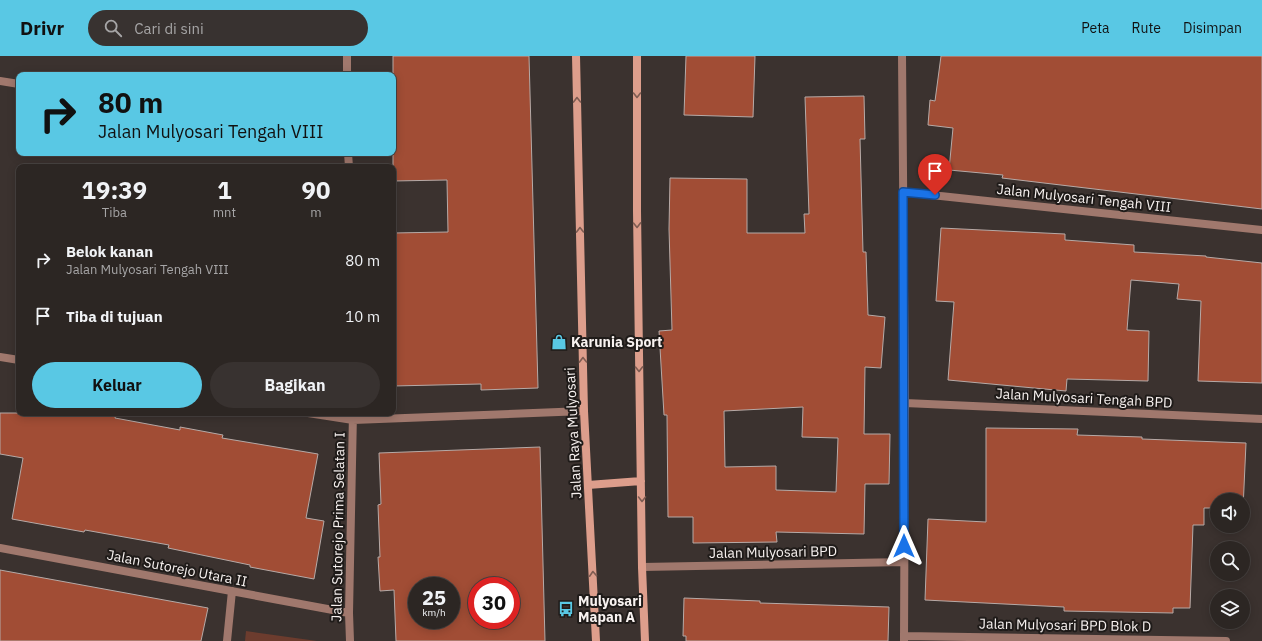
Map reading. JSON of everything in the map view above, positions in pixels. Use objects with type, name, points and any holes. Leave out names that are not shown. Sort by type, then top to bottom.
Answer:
[{"type":"main road","name":"Jalan Raya Mulyosari","points":[[576,56],[584,411],[596,641]]},
{"type":"main road","points":[[637,56],[637,211],[644,641]]},
{"type":"main road","points":[[588,485],[641,481]]},
{"type":"street","points":[[347,56],[347,72]]},
{"type":"street","points":[[902,56],[905,403],[904,638]]},
{"type":"street","points":[[0,81],[16,84]]},
{"type":"street","name":"Jalan Mulyosari Tengah VIII","points":[[903,192],[1262,230]]},
{"type":"street","points":[[0,357],[16,360]]},
{"type":"street","name":"Jalan Mulyosari Tengah BPD","points":[[905,403],[1262,419]]},
{"type":"street","points":[[396,415],[584,411]]},
{"type":"street","name":"Jalan Sutorejo Prima Selatan I","points":[[350,641],[349,613],[353,416]]},
{"type":"street","name":"Jalan Sutorejo Utara II","points":[[0,548],[349,613]]},
{"type":"street","name":"Jalan Mulyosari BPD","points":[[642,567],[904,562]]},
{"type":"street","points":[[227,641],[232,592]]},
{"type":"street","name":"Jalan Mulyosari BPD Blok D","points":[[904,638],[1226,641]]},
{"type":"shaded area","points":[[246,631],[317,641],[245,641]]},
{"type":"building","points":[[393,56],[529,56],[538,388],[481,390],[481,384],[396,386],[396,233],[448,232],[447,180],[396,181],[396,164],[393,164],[393,156],[396,156],[396,72],[393,72]]},
{"type":"building","points":[[686,56],[755,56],[753,117],[684,115]]},
{"type":"building","points":[[941,56],[1262,56],[1262,209],[1002,178],[1003,175],[949,170],[953,128],[928,125],[930,100],[935,101]]},
{"type":"building","points":[[864,96],[865,139],[860,139],[863,252],[866,252],[868,315],[885,317],[881,368],[865,367],[864,434],[890,434],[889,484],[865,484],[864,534],[776,532],[777,542],[693,543],[693,517],[668,517],[667,415],[664,415],[659,331],[672,330],[669,229],[670,178],[747,179],[747,233],[805,233],[804,214],[809,214],[805,97]],"holes":[[[803,407],[802,437],[838,438],[836,492],[776,490],[776,466],[725,467],[724,411]]]},
{"type":"building","points":[[941,228],[1065,234],[1065,240],[1134,245],[1134,252],[1206,256],[1262,263],[1262,383],[1198,381],[1201,301],[1177,299],[1179,284],[1131,280],[1127,330],[1149,331],[1148,381],[1067,379],[1066,391],[948,380],[954,302],[936,301]]},
{"type":"building","points":[[0,413],[16,413],[16,416],[115,416],[115,418],[180,430],[180,427],[223,435],[222,438],[318,454],[306,518],[324,521],[314,579],[250,567],[250,565],[168,548],[169,545],[12,519],[23,458],[0,454]]},
{"type":"building","points":[[986,428],[1078,429],[1077,435],[1246,443],[1244,493],[1210,493],[1210,508],[1204,508],[1204,525],[1193,525],[1190,608],[1173,608],[1173,613],[1064,611],[1064,607],[925,600],[928,519],[986,522]]},
{"type":"building","points":[[540,447],[545,641],[396,641],[394,590],[380,591],[378,557],[380,557],[378,505],[381,504],[379,453]]},
{"type":"building","points":[[0,570],[208,608],[201,641],[0,641]]},
{"type":"building","points":[[684,598],[760,601],[760,603],[889,607],[888,641],[686,641],[686,636],[683,636]]},
{"type":"place","name":"Karunia Sport","points":[[559,342]]},
{"type":"place","name":"Mulyosari Mapan A","points":[[566,609]]},
{"type":"route","points":[[904,546],[905,403],[903,192],[935,195]]}]
